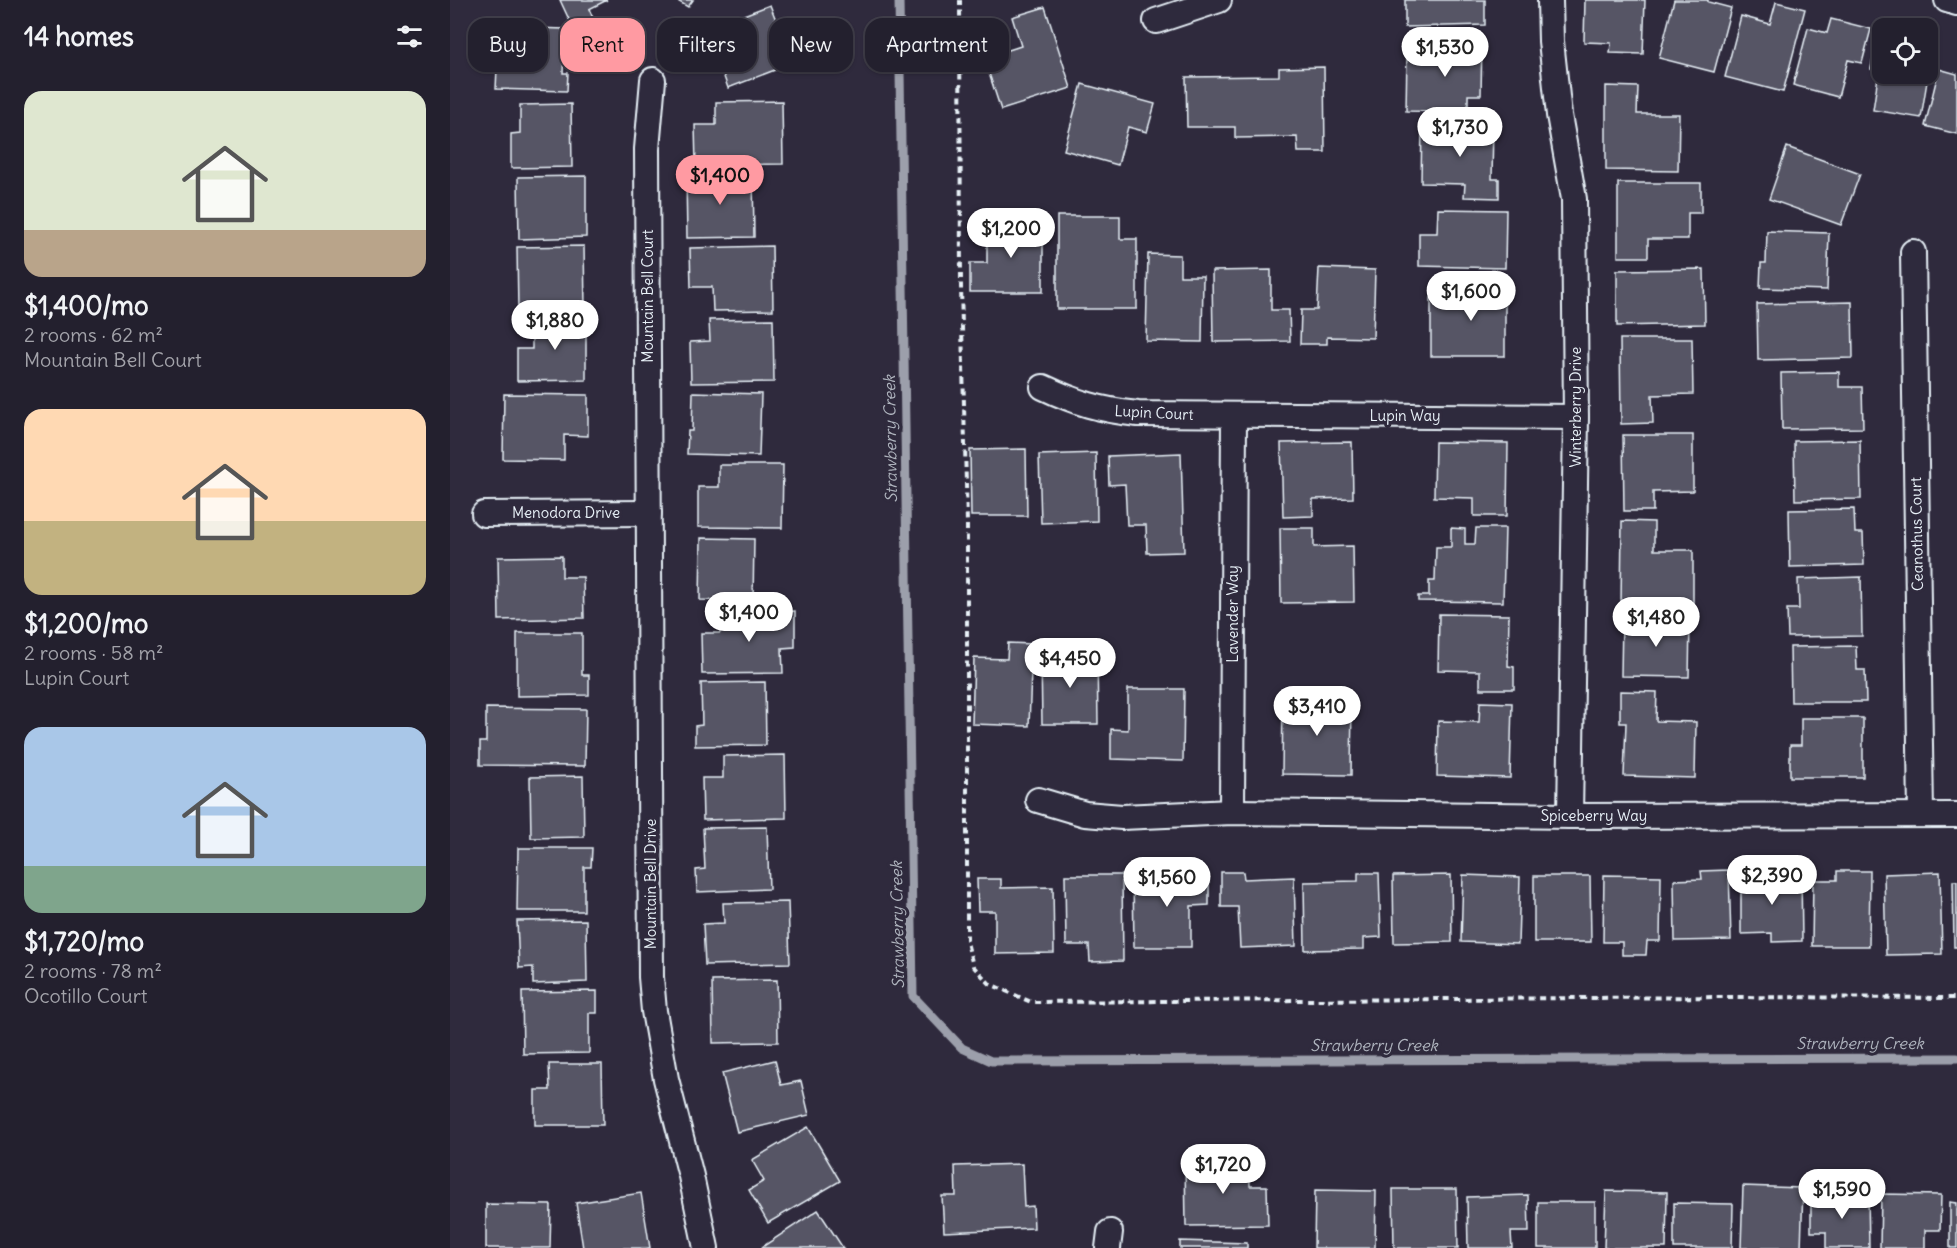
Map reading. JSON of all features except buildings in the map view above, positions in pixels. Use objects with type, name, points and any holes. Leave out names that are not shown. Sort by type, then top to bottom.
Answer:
[{"type":"street","points":[[1156,21],[1219,0]]},
{"type":"street","name":"Winterberry Drive","points":[[1550,0],[1551,41],[1559,115],[1574,199],[1576,417],[1570,816]]},
{"type":"street","points":[[1947,0],[1957,3]]},
{"type":"street","name":"Mountain Bell Court","points":[[649,513],[647,149],[653,80]]},
{"type":"street","name":"Ceanothus Court","points":[[1912,252],[1920,815]]},
{"type":"street","name":"Lupin Court","points":[[1043,387],[1073,401],[1105,410],[1137,414],[1234,415]]},
{"type":"street","name":"Lupin Way","points":[[1234,415],[1576,417]]},
{"type":"street","name":"Lavender Way","points":[[1232,812],[1234,415]]},
{"type":"street","name":"Menodora Drive","points":[[484,514],[649,513]]},
{"type":"street","name":"Mountain Bell Drive","points":[[649,513],[651,976],[654,1011],[666,1079],[691,1176],[706,1248]]},
{"type":"street","name":"Spiceberry Way","points":[[1038,800],[1085,814],[1122,817],[1232,812],[1570,816],[1957,815]]},
{"type":"waterway","name":"Strawberry Creek","points":[[899,0],[913,996],[962,1048],[991,1061],[1957,1058]]}]
